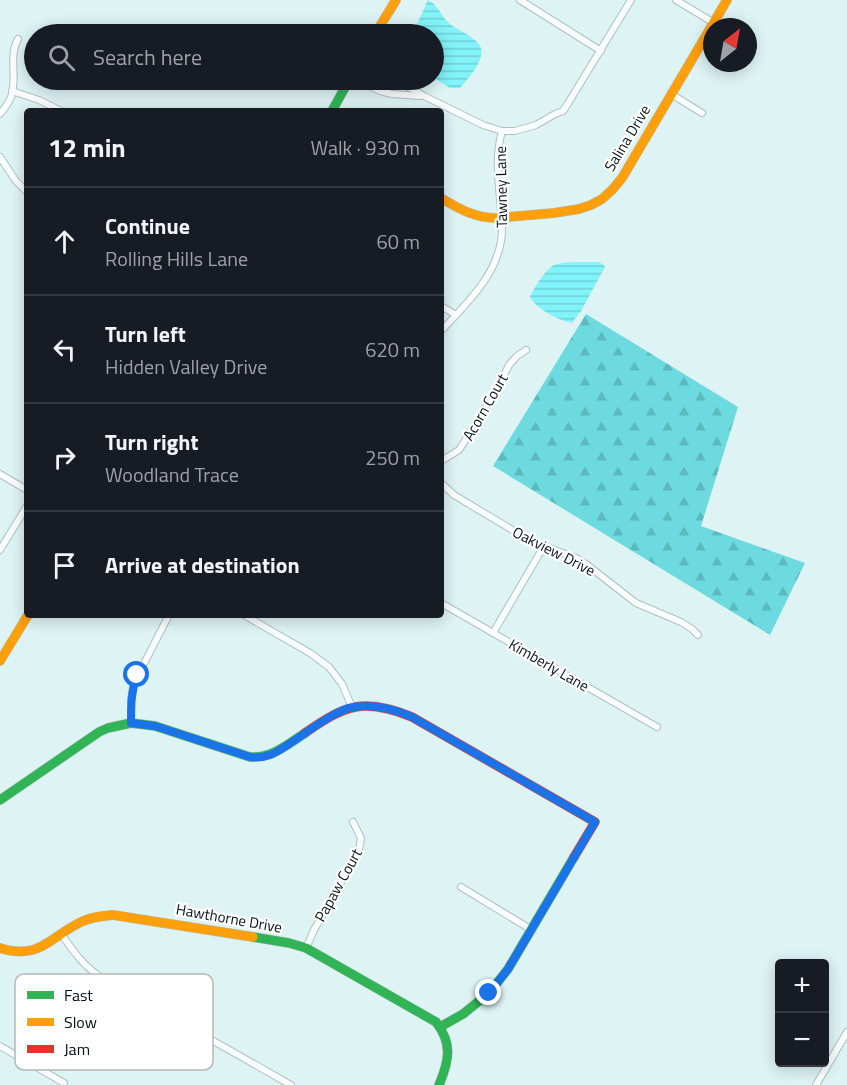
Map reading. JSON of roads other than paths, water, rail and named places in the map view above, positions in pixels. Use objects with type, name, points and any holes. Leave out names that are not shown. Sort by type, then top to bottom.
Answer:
[{"type":"street","points":[[381,24],[396,0]]},
{"type":"street","points":[[520,0],[601,51]]},
{"type":"street","points":[[414,90],[483,125],[502,130],[529,127],[563,111],[631,0]]},
{"type":"street","points":[[676,0],[706,18]]},
{"type":"street","name":"Salina Drive","points":[[717,18],[727,0]]},
{"type":"street","points":[[0,114],[11,99],[13,51],[18,39]]},
{"type":"street","name":"Salina Drive","points":[[444,200],[464,211],[488,218],[570,212],[600,201],[618,183],[703,41]]},
{"type":"street","points":[[334,108],[344,90]]},
{"type":"street","points":[[378,90],[392,94],[424,96]]},
{"type":"street","points":[[12,91],[55,108]]},
{"type":"street","points":[[671,94],[702,113]]},
{"type":"street","name":"Tawney Lane","points":[[444,328],[480,288],[495,261],[501,240],[497,160],[502,130]]},
{"type":"street","points":[[0,157],[24,189]]},
{"type":"street","points":[[444,308],[456,315]]},
{"type":"street","name":"Acorn Court","points":[[444,459],[459,450],[509,365],[526,350]]},
{"type":"street","points":[[0,474],[24,488]]},
{"type":"street","name":"Oakview Drive","points":[[444,486],[454,495],[519,534],[586,564],[636,603],[681,622],[698,635]]},
{"type":"street","points":[[0,550],[24,511]]},
{"type":"street","points":[[493,633],[544,546]]},
{"type":"street","name":"Kimberly Lane","points":[[444,605],[657,727]]},
{"type":"street","points":[[0,661],[25,618]]},
{"type":"street","points":[[131,723],[134,683],[167,618]]},
{"type":"street","points":[[249,618],[310,653],[329,667],[342,684],[352,707]]},
{"type":"street","points":[[0,800],[108,728],[131,723],[155,726],[250,757],[261,758],[273,755],[331,717],[352,707],[371,707],[396,710],[412,717],[595,822],[508,969],[489,993],[463,1014],[440,1026],[446,1036],[448,1055],[439,1085]]},
{"type":"street","name":"Papaw Court","points":[[306,948],[360,850],[361,838],[353,822]]},
{"type":"street","points":[[461,887],[532,930]]},
{"type":"street","name":"Hawthorne Drive","points":[[0,948],[28,952],[40,948],[78,924],[102,916],[118,915],[289,943],[306,948],[440,1026]]},
{"type":"street","points":[[62,935],[78,957],[96,974]]},
{"type":"street","points":[[816,1085],[846,1036]]},
{"type":"street","points":[[213,1041],[291,1085]]},
{"type":"street","points":[[0,1047],[15,1055]]},
{"type":"street","points":[[41,1070],[64,1083]]}]
